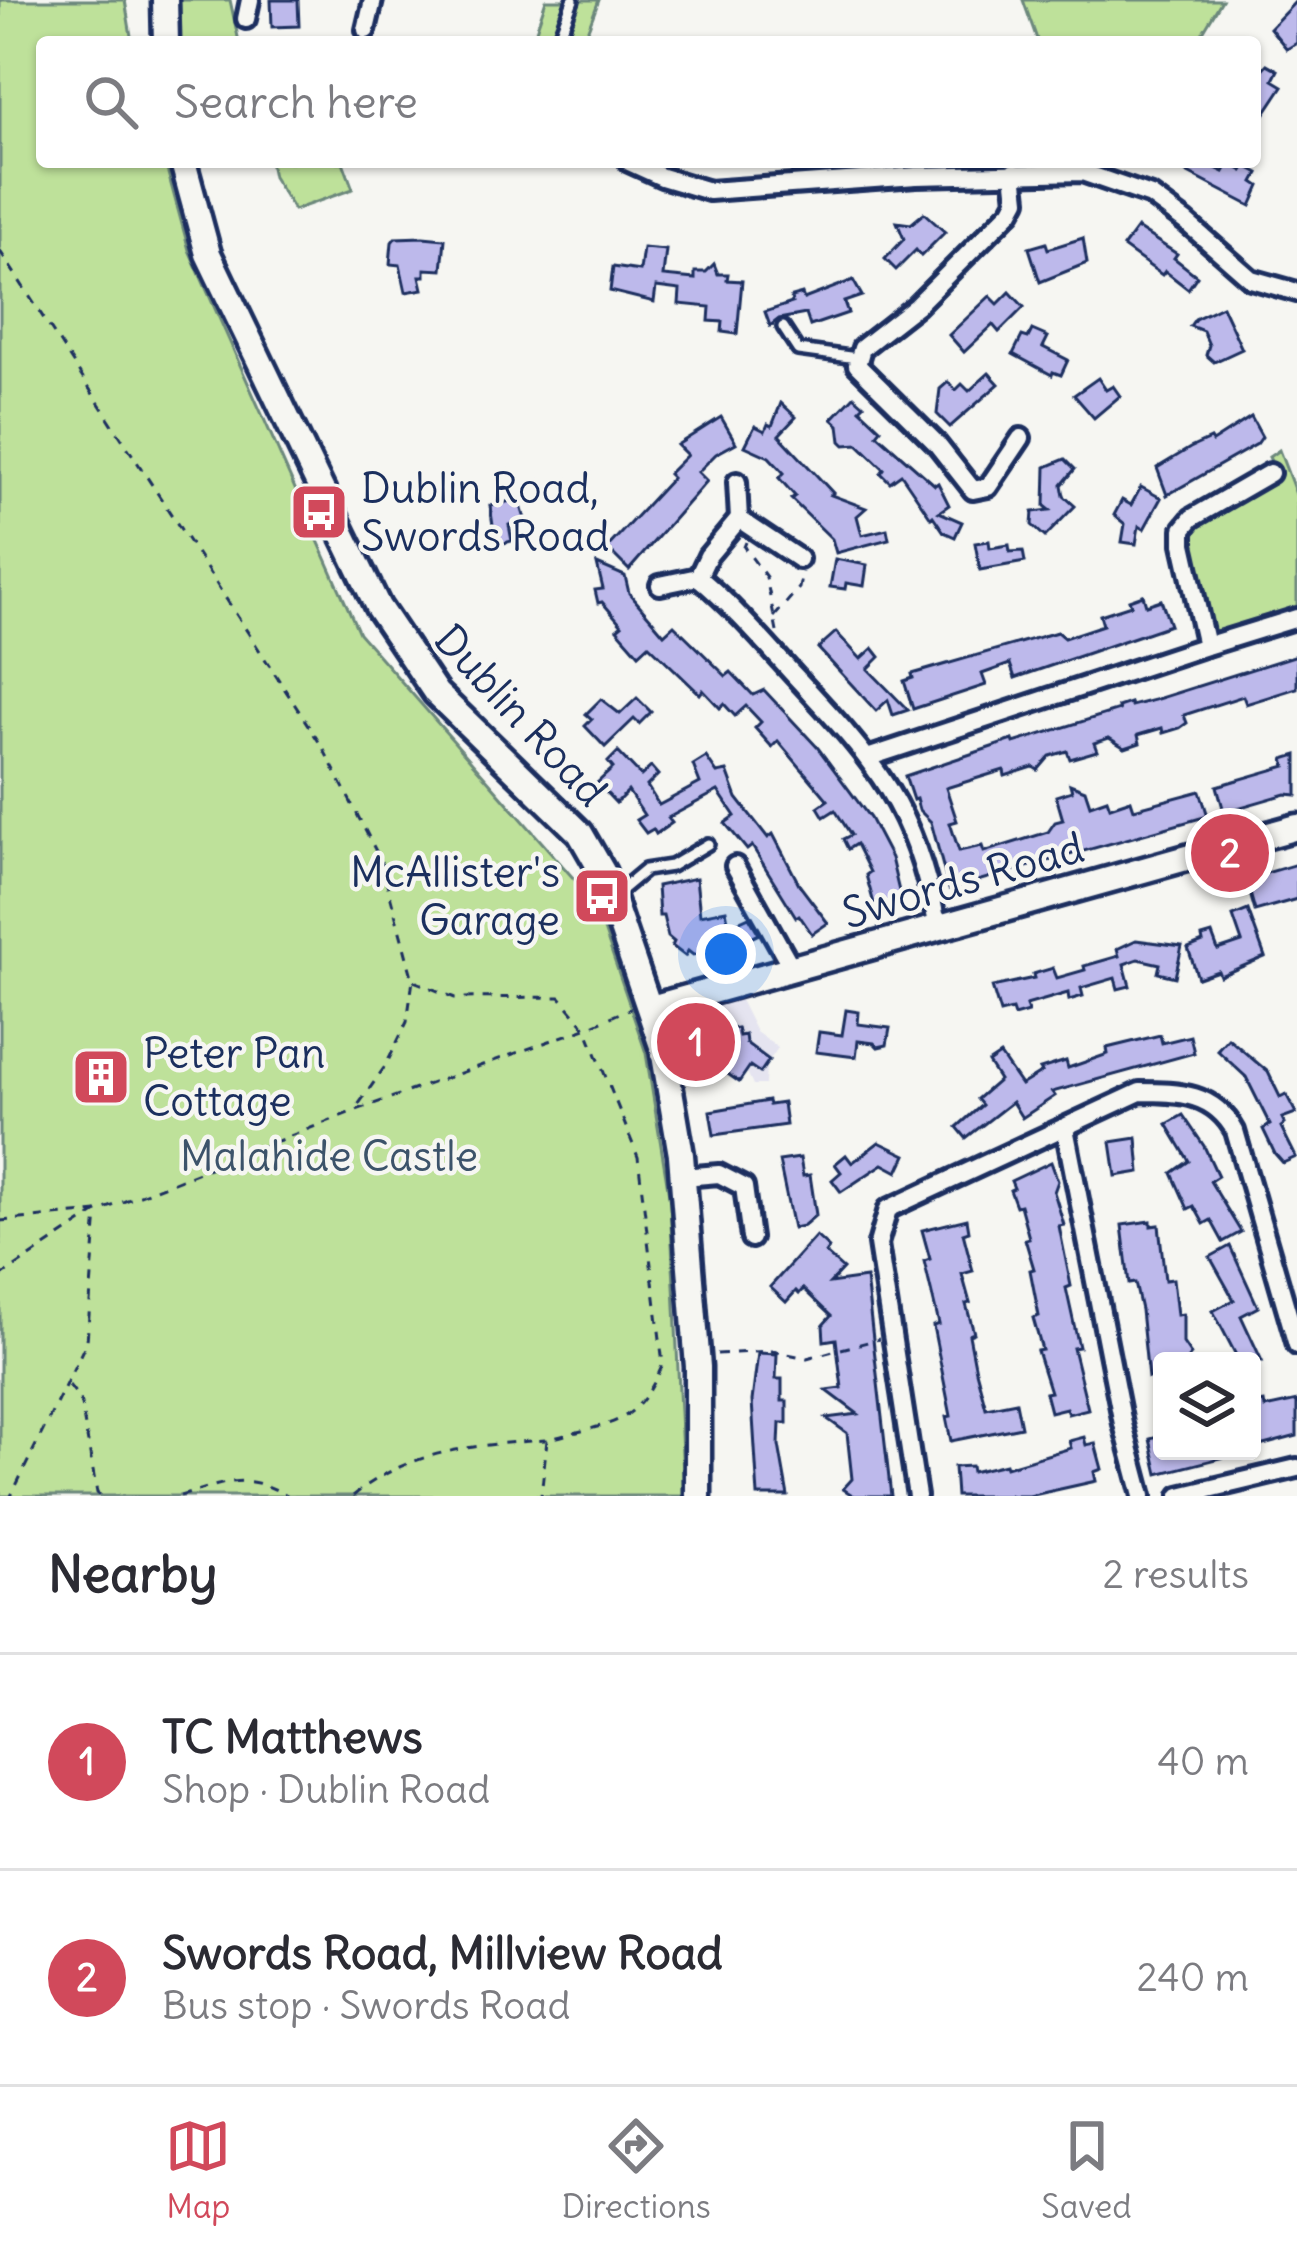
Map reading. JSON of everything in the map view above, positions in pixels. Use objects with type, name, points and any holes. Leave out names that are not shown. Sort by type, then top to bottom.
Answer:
[{"type":"main road","points":[[165,0],[166,36]]},
{"type":"main road","name":"Dublin Road","points":[[185,168],[208,254],[378,607],[436,693],[580,833],[612,896],[663,1049],[683,1177],[697,1355],[698,1496]]},
{"type":"main road","name":"Swords Road","points":[[651,1008],[1297,827]]},
{"type":"street","points":[[366,30],[373,0]]},
{"type":"street","points":[[641,168],[709,191],[1082,172],[1127,185],[1186,222],[1251,279],[1297,292]]},
{"type":"street","points":[[1014,172],[1017,200],[1011,211],[916,306],[862,348],[857,365],[936,443],[973,490],[988,488],[1021,438]]},
{"type":"street","points":[[1206,646],[1183,544],[1184,529],[1192,518],[1270,472]]},
{"type":"street","points":[[737,482],[745,524],[799,559]]},
{"type":"street","points":[[698,577],[708,556],[745,524]]},
{"type":"street","points":[[659,585],[698,577]]},
{"type":"street","points":[[698,577],[753,627],[870,757],[919,847],[938,928]]},
{"type":"street","points":[[870,757],[1297,618]]},
{"type":"street","points":[[735,866],[793,970]]},
{"type":"street","points":[[916,1496],[878,1244],[888,1209],[1140,1093],[1178,1092],[1213,1102],[1225,1113],[1235,1132],[1297,1345]]},
{"type":"street","points":[[1065,1129],[1123,1424],[1142,1496]]},
{"type":"street","points":[[683,1177],[719,1174],[744,1187],[751,1238]]},
{"type":"street","points":[[1180,1496],[1297,1468]]},
{"type":"lane","points":[[559,36],[573,0]]},
{"type":"lane","points":[[783,328],[799,350],[857,358]]},
{"type":"lane","points":[[612,896],[645,870],[671,866],[708,844]]},
{"type":"path","points":[[0,251],[323,748],[381,861],[412,980],[407,1022],[386,1065],[353,1111]]},
{"type":"path","points":[[745,524],[744,547],[766,577],[780,640]]},
{"type":"path","points":[[774,617],[799,588],[799,559]]},
{"type":"path","points":[[353,1496],[411,1460],[460,1449],[547,1440],[624,1420],[650,1394],[663,1364],[638,1157],[586,1028],[560,997],[454,998],[412,980]]},
{"type":"path","points":[[0,1277],[97,1212],[632,1008],[651,1008]]},
{"type":"path","points":[[0,1221],[97,1212]]},
{"type":"path","points":[[11,1496],[87,1341],[97,1212]]},
{"type":"path","points":[[697,1355],[772,1351],[807,1358],[892,1336]]},
{"type":"path","points":[[66,1382],[80,1399],[100,1496]]},
{"type":"path","points":[[541,1496],[547,1440]]},
{"type":"path","points":[[180,1496],[244,1478],[266,1483],[287,1496]]},
{"type":"shaded area","points":[[735,990],[756,1032],[778,1048],[766,1065],[765,1085],[753,1085],[748,1074],[735,1071],[682,1081],[673,1038],[678,1023],[689,1009]]},
{"type":"green space","name":"Malahide Castle","points":[[0,0],[125,0],[131,36],[36,36],[36,168],[167,168],[189,250],[359,633],[595,903],[646,1053],[670,1201],[684,1496],[0,1496]]},
{"type":"green space","points":[[173,0],[230,0],[238,36],[173,36]]},
{"type":"green space","points":[[546,0],[599,0],[585,36],[534,36]]},
{"type":"green space","points":[[1023,0],[1222,0],[1201,36],[1036,36]]},
{"type":"green space","points":[[271,168],[345,168],[353,189],[294,210]]},
{"type":"green space","points":[[1279,450],[1297,497],[1297,614],[1213,639],[1189,538],[1193,527],[1277,474],[1269,457]]},
{"type":"building","points":[[271,0],[298,0],[299,26],[272,27]]},
{"type":"building","points":[[1297,0],[1297,43],[1287,49],[1270,28]]},
{"type":"building","points":[[1267,64],[1278,70],[1273,80],[1283,86],[1261,119],[1261,70]]},
{"type":"building","points":[[1178,168],[1224,172],[1226,168],[1250,168],[1259,173],[1254,182],[1260,186],[1251,206]]},
{"type":"building","points":[[924,213],[945,232],[921,256],[916,250],[896,270],[885,259],[904,239],[897,222],[911,224]]},
{"type":"building","points":[[1137,228],[1177,254],[1174,258],[1197,276],[1188,289],[1123,247]]},
{"type":"building","points":[[1083,238],[1087,263],[1040,282],[1029,248],[1046,243],[1048,249]]},
{"type":"building","points":[[445,239],[442,270],[425,269],[425,276],[420,276],[423,289],[406,292],[400,265],[390,264],[392,242]]},
{"type":"building","points":[[643,248],[666,250],[663,276],[695,279],[695,272],[706,272],[714,264],[718,274],[728,274],[727,280],[742,281],[737,334],[722,332],[723,322],[709,321],[710,307],[679,304],[680,290],[656,287],[654,302],[610,291],[613,267],[640,271]]},
{"type":"building","points":[[853,280],[862,296],[844,302],[848,313],[810,326],[806,314],[779,319],[770,326],[765,312],[792,303],[791,297],[802,294],[804,299]]},
{"type":"building","points":[[1010,292],[1024,307],[999,332],[993,325],[964,352],[949,335],[990,296],[998,304]]},
{"type":"building","points":[[1222,306],[1242,349],[1214,362],[1206,355],[1209,345],[1203,331],[1190,326]]},
{"type":"building","points":[[1032,330],[1048,337],[1043,347],[1068,360],[1061,375],[1052,375],[1013,354],[1022,336],[1028,338]]},
{"type":"building","points":[[989,373],[999,384],[950,427],[937,414],[940,389],[948,382],[956,390],[962,384],[969,391]]},
{"type":"building","points":[[1098,378],[1106,390],[1113,386],[1120,396],[1094,418],[1074,395]]},
{"type":"building","points":[[854,396],[881,429],[877,434],[938,483],[949,505],[939,512],[962,522],[955,537],[931,518],[901,474],[890,482],[881,473],[884,469],[858,444],[841,441],[839,425],[832,419]]},
{"type":"building","points":[[781,403],[796,417],[779,435],[831,495],[866,508],[857,516],[862,535],[887,529],[889,539],[836,553],[832,539],[791,499],[795,496],[779,478],[784,473],[769,457],[745,446],[755,426],[765,431],[768,424],[772,426]]},
{"type":"building","points":[[721,417],[736,443],[698,472],[707,481],[629,570],[607,548],[672,478],[668,474],[687,455],[677,445]]},
{"type":"building","points":[[1251,417],[1262,437],[1257,444],[1167,495],[1157,468]]},
{"type":"building","points":[[1065,459],[1075,469],[1062,485],[1064,496],[1075,506],[1045,537],[1032,525],[1033,512],[1050,510],[1045,506],[1046,467]]},
{"type":"building","points":[[1141,487],[1161,498],[1144,529],[1139,526],[1136,544],[1122,542],[1125,524],[1114,515],[1122,500],[1131,505]]},
{"type":"building","points":[[519,499],[525,519],[509,525],[512,541],[496,545],[490,506]]},
{"type":"building","points":[[989,541],[990,548],[1009,545],[1010,552],[1023,551],[1025,562],[980,570],[975,543]]},
{"type":"building","points":[[835,559],[867,565],[864,586],[830,587]]},
{"type":"building","points":[[597,564],[625,576],[629,593],[664,634],[674,625],[726,676],[731,672],[753,695],[764,690],[818,748],[870,818],[891,858],[902,904],[876,911],[866,875],[870,872],[856,844],[848,849],[843,839],[851,835],[835,810],[824,817],[818,807],[828,800],[778,741],[772,747],[755,728],[761,722],[746,706],[735,716],[703,690],[700,694],[649,645],[639,654],[617,629],[622,625],[598,603],[595,590],[603,589]]},
{"type":"building","points":[[1143,595],[1146,605],[1161,600],[1170,625],[1015,678],[1010,664],[982,674],[986,685],[913,709],[904,681],[913,678],[912,674],[1057,632],[1064,638],[1103,625],[1100,615],[1131,605],[1129,600]]},
{"type":"building","points":[[836,632],[861,659],[873,648],[880,657],[868,669],[908,710],[893,715],[888,700],[876,711],[818,648]]},
{"type":"building","points":[[1297,655],[1297,688],[1246,704],[1243,696],[1184,715],[1187,723],[1180,728],[1138,735],[1140,743],[1125,748],[1109,738],[1094,743],[1097,751],[1070,759],[1067,751],[1050,756],[1038,770],[1033,767],[1005,776],[1004,770],[946,788],[957,821],[950,823],[959,851],[982,846],[984,852],[1048,832],[1063,820],[1056,796],[1072,791],[1070,784],[1085,790],[1090,805],[1107,799],[1110,807],[1131,800],[1134,809],[1200,791],[1208,816],[949,889],[931,822],[913,800],[905,776]]},
{"type":"building","points":[[637,698],[651,712],[639,724],[634,719],[605,747],[585,726],[592,719],[586,714],[601,699],[620,714]]},
{"type":"building","points":[[618,752],[641,776],[651,767],[658,775],[647,786],[659,805],[700,783],[693,765],[706,757],[717,773],[727,771],[737,798],[768,838],[773,834],[800,886],[828,923],[812,934],[796,917],[752,846],[747,850],[725,823],[735,816],[718,791],[668,818],[672,823],[656,834],[653,829],[646,833],[636,820],[644,815],[628,791],[616,803],[597,783],[613,768],[608,762]]},
{"type":"building","points":[[1297,755],[1297,795],[1224,812],[1217,786],[1286,766],[1284,759]]},
{"type":"building","points":[[1297,864],[1297,899],[1255,911],[1246,879]]},
{"type":"building","points":[[696,878],[700,915],[726,910],[729,926],[749,917],[759,934],[734,946],[693,955],[688,951],[685,956],[672,946],[663,916],[659,916],[657,886]]},
{"type":"building","points":[[1248,910],[1265,957],[1220,976],[1218,971],[1198,978],[1188,948],[1212,934],[1218,950],[1242,942],[1233,916]]},
{"type":"building","points":[[1136,940],[1182,946],[1175,977],[1158,973],[1160,964],[1138,959],[1124,964],[1130,986],[1118,989],[1115,978],[1081,988],[1083,996],[1069,1000],[1068,993],[1026,1005],[1028,1012],[1000,1013],[992,987],[1034,978],[1033,974],[1053,968],[1057,978],[1085,970],[1084,966],[1119,956],[1117,949]]},
{"type":"building","points":[[846,1010],[859,1012],[858,1024],[890,1028],[887,1045],[858,1041],[856,1057],[816,1052],[819,1032],[842,1035]]},
{"type":"building","points":[[700,1024],[709,1033],[737,1028],[746,1043],[769,1060],[760,1073],[750,1066],[739,1082],[725,1072],[699,1077],[694,1050],[685,1039]]},
{"type":"building","points":[[1160,1035],[1162,1043],[1190,1036],[1194,1053],[1052,1092],[1055,1096],[1022,1118],[1012,1102],[966,1138],[957,1127],[982,1105],[977,1099],[999,1080],[988,1063],[1000,1055],[1021,1085],[1040,1069],[1066,1061],[1068,1068],[1108,1054],[1107,1048]]},
{"type":"building","points":[[1228,1038],[1268,1072],[1280,1097],[1286,1094],[1296,1113],[1282,1118],[1285,1124],[1281,1127],[1296,1157],[1283,1163],[1275,1154],[1263,1129],[1270,1125],[1246,1077],[1217,1050]]},
{"type":"building","points":[[768,1101],[769,1105],[783,1103],[786,1125],[714,1135],[710,1111]]},
{"type":"building","points":[[1183,1115],[1218,1176],[1210,1181],[1241,1232],[1223,1242],[1211,1220],[1204,1224],[1194,1206],[1188,1209],[1172,1173],[1189,1161],[1167,1124]]},
{"type":"building","points":[[1137,1138],[1140,1172],[1116,1176],[1111,1142]]},
{"type":"building","points":[[879,1142],[906,1155],[898,1172],[883,1164],[841,1192],[832,1180],[841,1172],[835,1164],[846,1155],[852,1163]]},
{"type":"building","points":[[800,1158],[803,1176],[810,1175],[816,1215],[793,1228],[779,1161]]},
{"type":"building","points":[[1051,1162],[1058,1181],[1054,1192],[1064,1225],[1059,1226],[1071,1286],[1066,1288],[1079,1347],[1073,1348],[1088,1409],[1068,1414],[1066,1408],[1050,1412],[1045,1393],[1050,1392],[1037,1351],[1042,1350],[1033,1318],[1039,1316],[1025,1239],[1029,1238],[1020,1205],[1016,1206],[1010,1190],[1014,1188],[1011,1181]]},
{"type":"building","points":[[967,1219],[969,1231],[963,1233],[973,1271],[962,1274],[970,1303],[966,1304],[974,1333],[969,1335],[976,1371],[986,1408],[1016,1402],[1021,1427],[951,1441],[946,1417],[951,1416],[933,1326],[939,1324],[922,1230]]},
{"type":"building","points":[[1151,1221],[1151,1226],[1159,1225],[1165,1280],[1173,1279],[1177,1315],[1183,1314],[1183,1343],[1189,1352],[1153,1352],[1153,1378],[1148,1378],[1141,1310],[1135,1283],[1129,1284],[1122,1225]]},
{"type":"building","points":[[816,1236],[829,1248],[825,1253],[843,1269],[830,1283],[866,1278],[891,1496],[854,1496],[843,1489],[852,1479],[847,1433],[826,1418],[858,1414],[826,1390],[842,1388],[836,1339],[824,1341],[823,1325],[831,1316],[803,1289],[786,1302],[770,1287]]},
{"type":"building","points":[[1230,1246],[1258,1307],[1241,1316],[1258,1352],[1234,1352],[1213,1311],[1234,1300],[1210,1257]]},
{"type":"building","points":[[758,1353],[777,1354],[776,1379],[782,1379],[782,1401],[787,1401],[787,1423],[780,1423],[779,1445],[788,1496],[758,1496],[752,1401]]},
{"type":"building","points":[[1297,1401],[1297,1436],[1261,1446],[1261,1402],[1265,1408]]},
{"type":"building","points":[[1084,1437],[1086,1445],[1095,1443],[1102,1469],[1094,1472],[1096,1481],[1029,1496],[956,1496],[954,1467],[971,1466],[972,1472],[1006,1467],[1071,1448],[1069,1441]]},
{"type":"building","points":[[1155,1460],[1213,1460],[1158,1474]]},
{"type":"place","name":"Dublin Road, Swords Road","points":[[319,512]]},
{"type":"place","name":"Swords Road, Millview Road","points":[[1230,853]]},
{"type":"place","name":"McAllister's Garage","points":[[602,896]]},
{"type":"place","name":"TC Matthews","points":[[696,1042]]},
{"type":"place","name":"Peter Pan Cottage","points":[[101,1077]]}]
